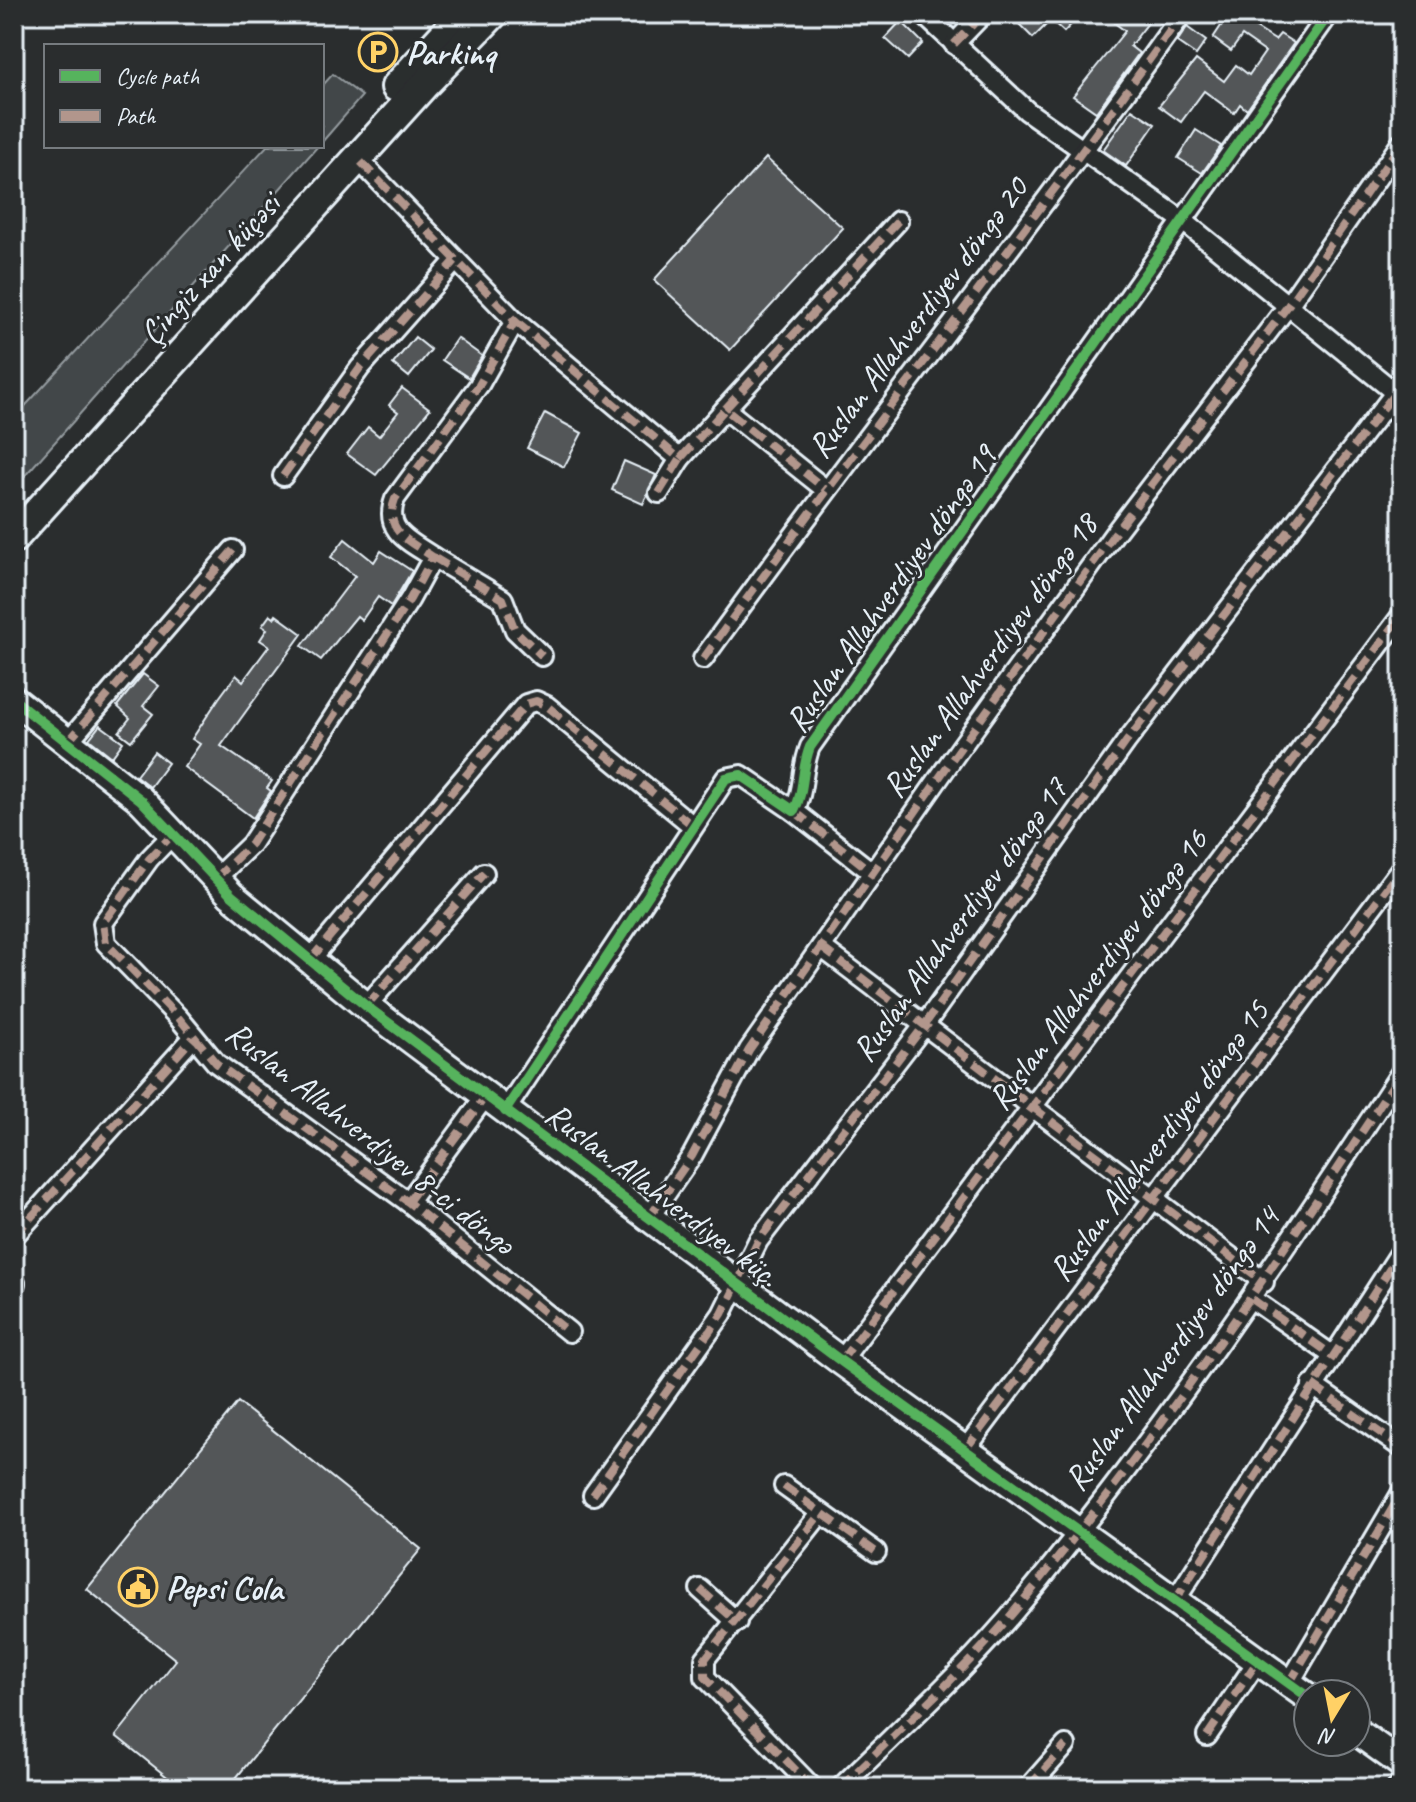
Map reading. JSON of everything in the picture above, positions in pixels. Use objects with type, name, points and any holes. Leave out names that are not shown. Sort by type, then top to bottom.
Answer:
[{"type":"main road","name":"Çingiz xan küçəsi","points":[[14,512],[463,14]]},
{"type":"main road","name":"Çingiz xan küçəsi","points":[[14,538],[357,158],[493,14]]},
{"type":"street","points":[[923,14],[1010,97],[1182,220],[1398,396]]},
{"type":"street","points":[[954,44],[983,14]]},
{"type":"street","name":"Ruslan Allahverdiyev döngə 20","points":[[703,659],[825,489],[1084,152],[1182,14]]},
{"type":"street","name":"Ruslan Allahverdiyev döngə 19","points":[[794,811],[800,800],[805,760],[810,747],[1329,14]]},
{"type":"street","name":"Ruslan Allahverdiyev döngə 18","points":[[648,1219],[692,1156],[749,1050],[821,947],[1114,534],[1287,307],[1402,142]]},
{"type":"street","points":[[357,158],[515,321],[680,459]]},
{"type":"street","points":[[659,493],[680,459],[898,221]]},
{"type":"street","points":[[283,476],[360,368],[455,261]]},
{"type":"street","points":[[515,321],[479,385],[395,499],[391,523],[398,533],[433,557],[503,599],[515,630],[542,656]]},
{"type":"street","name":"Ruslan Allahverdiyev döngə 17","points":[[593,1495],[722,1314],[758,1241],[923,1027],[1126,742],[1398,396]]},
{"type":"street","points":[[725,409],[825,489]]},
{"type":"street","points":[[67,743],[233,550]]},
{"type":"street","points":[[215,879],[251,844],[410,599],[433,557]]},
{"type":"street","name":"Ruslan Allahverdiyev döngə 16","points":[[841,1361],[1402,615]]},
{"type":"street","name":"Ruslan Allahverdiyev küç.","points":[[14,700],[141,800],[175,832],[215,879],[366,1006],[841,1361],[1292,1686]]},
{"type":"street","points":[[310,960],[526,704],[536,701],[547,706],[693,826]]},
{"type":"street","points":[[408,1202],[495,1104],[726,778],[741,775],[794,811],[873,873]]},
{"type":"street","name":"Ruslan Allahverdiyev 8-ci döngə","points":[[175,832],[149,859],[103,923],[106,943],[178,1017],[216,1063],[408,1202],[569,1332]]},
{"type":"street","name":"Ruslan Allahverdiyev döngə 15","points":[[965,1450],[1402,867]]},
{"type":"street","points":[[366,1006],[484,873]]},
{"type":"street","points":[[821,947],[1264,1282]]},
{"type":"street","points":[[14,1236],[193,1038]]},
{"type":"street","name":"Ruslan Allahverdiyev döngə 14","points":[[840,1788],[978,1652],[1077,1531],[1252,1299],[1402,1071]]},
{"type":"street","points":[[1174,1602],[1402,1250]]},
{"type":"street","points":[[1252,1299],[1332,1355]]},
{"type":"street","points":[[1312,1385],[1402,1448]]},
{"type":"street","points":[[784,1486],[876,1552]]},
{"type":"street","points":[[1306,1678],[1402,1492]]},
{"type":"street","points":[[813,1788],[705,1677],[705,1659],[820,1514]]},
{"type":"street","points":[[700,1589],[737,1622]]},
{"type":"street","points":[[1207,1736],[1257,1662]]},
{"type":"street","points":[[1372,1742],[1402,1764]]},
{"type":"street","points":[[1028,1788],[1066,1745]]},
{"type":"street","points":[[1397,1788],[1402,1782]]},
{"type":"shaded area","points":[[333,74],[362,96],[324,140],[324,84]]},
{"type":"shaded area","points":[[265,148],[316,148],[14,488],[14,418]]},
{"type":"building","points":[[1023,14],[1081,14],[1064,32],[1051,20],[1033,38],[1016,21]]},
{"type":"building","points":[[1103,14],[1167,14],[1160,24],[1152,18],[1130,46],[1139,53],[1096,112],[1073,96],[1125,31]]},
{"type":"building","points":[[1229,14],[1261,14],[1253,26],[1275,40],[1280,34],[1294,43],[1247,110],[1240,104],[1234,113],[1204,91],[1181,122],[1159,106],[1196,60],[1224,81],[1236,65],[1249,75],[1265,52],[1242,36],[1231,51],[1213,38]]},
{"type":"building","points":[[901,21],[923,43],[908,59],[885,38]]},
{"type":"building","points":[[1187,27],[1206,41],[1196,55],[1177,42]]},
{"type":"building","points":[[1132,109],[1155,124],[1126,166],[1103,150]]},
{"type":"building","points":[[1196,130],[1221,146],[1202,173],[1178,158]]},
{"type":"building","points":[[766,158],[843,228],[730,350],[654,280]]},
{"type":"building","points":[[415,337],[431,350],[409,377],[393,364]]},
{"type":"building","points":[[457,338],[482,356],[469,378],[442,360]]},
{"type":"building","points":[[402,388],[430,409],[376,475],[347,454],[368,427],[379,436],[398,412],[389,405]]},
{"type":"building","points":[[545,413],[582,433],[564,467],[527,448]]},
{"type":"building","points":[[624,461],[656,475],[643,504],[612,490]]},
{"type":"building","points":[[345,539],[374,562],[381,551],[412,571],[391,606],[378,597],[362,620],[357,616],[321,660],[302,646],[355,576],[331,557]]},
{"type":"building","points":[[270,615],[274,618],[276,615],[302,634],[221,746],[272,781],[267,788],[271,791],[253,818],[184,767],[200,744],[192,739],[219,698],[236,675],[243,681],[269,646],[260,640],[267,629],[262,626]]},
{"type":"building","points":[[143,674],[159,686],[143,706],[153,714],[131,741],[119,732],[130,718],[117,706]]},
{"type":"building","points":[[100,725],[123,742],[112,757],[89,739]]},
{"type":"building","points":[[154,752],[168,763],[150,787],[136,776]]},
{"type":"building","points":[[238,1402],[421,1549],[228,1788],[181,1788],[116,1736],[176,1660],[87,1589]]},
{"type":"marked path","points":[[954,44],[983,14]]},
{"type":"marked path","points":[[703,659],[1182,14]]},
{"type":"marked path","points":[[648,1219],[692,1156],[749,1050],[953,758],[1114,534],[1287,307],[1402,142]]},
{"type":"marked path","points":[[215,879],[251,844],[410,599],[433,557],[407,540],[395,527],[392,519],[395,499],[479,385],[515,321],[357,158]]},
{"type":"marked path","points":[[725,409],[898,221]]},
{"type":"marked path","points":[[283,476],[360,368],[455,261]]},
{"type":"marked path","points":[[515,321],[680,459],[725,409],[825,489]]},
{"type":"marked path","points":[[593,1495],[722,1314],[758,1241],[923,1027],[1126,742],[1395,393]]},
{"type":"marked path","points":[[659,493],[680,459]]},
{"type":"marked path","points":[[67,743],[233,550]]},
{"type":"marked path","points":[[433,557],[503,599],[515,630],[542,656]]},
{"type":"marked path","points":[[841,1361],[1402,615]]},
{"type":"marked path","points":[[310,960],[526,704],[536,701],[547,706],[693,826]]},
{"type":"marked path","points":[[794,811],[873,873]]},
{"type":"marked path","points":[[175,832],[149,859],[103,923],[106,943],[178,1017],[216,1063],[408,1202],[569,1332]]},
{"type":"marked path","points":[[965,1450],[1402,867]]},
{"type":"marked path","points":[[366,1006],[484,873]]},
{"type":"marked path","points":[[821,947],[1264,1282]]},
{"type":"marked path","points":[[14,1236],[193,1038]]},
{"type":"marked path","points":[[840,1788],[979,1651],[1073,1538],[1220,1342],[1402,1071]]},
{"type":"marked path","points":[[408,1202],[485,1097]]},
{"type":"marked path","points":[[1174,1602],[1402,1250]]},
{"type":"marked path","points":[[1252,1299],[1332,1355]]},
{"type":"marked path","points":[[1312,1385],[1402,1448]]},
{"type":"marked path","points":[[784,1486],[876,1552]]},
{"type":"marked path","points":[[1289,1684],[1402,1492]]},
{"type":"marked path","points":[[813,1788],[705,1677],[705,1659],[820,1514]]},
{"type":"marked path","points":[[700,1589],[737,1622]]},
{"type":"marked path","points":[[1207,1736],[1257,1662]]},
{"type":"marked path","points":[[1028,1788],[1066,1745]]},
{"type":"marked path","points":[[1397,1788],[1402,1782]]},
{"type":"cycle path","points":[[505,1111],[726,778],[741,775],[794,811],[810,747],[1329,14]]},
{"type":"cycle path","points":[[14,700],[141,800],[231,895],[366,1006],[841,1361],[1292,1685]]},
{"type":"place","name":"Parkinq","points":[[378,52]]},
{"type":"place","name":"Pepsi Cola","points":[[138,1587]]}]
